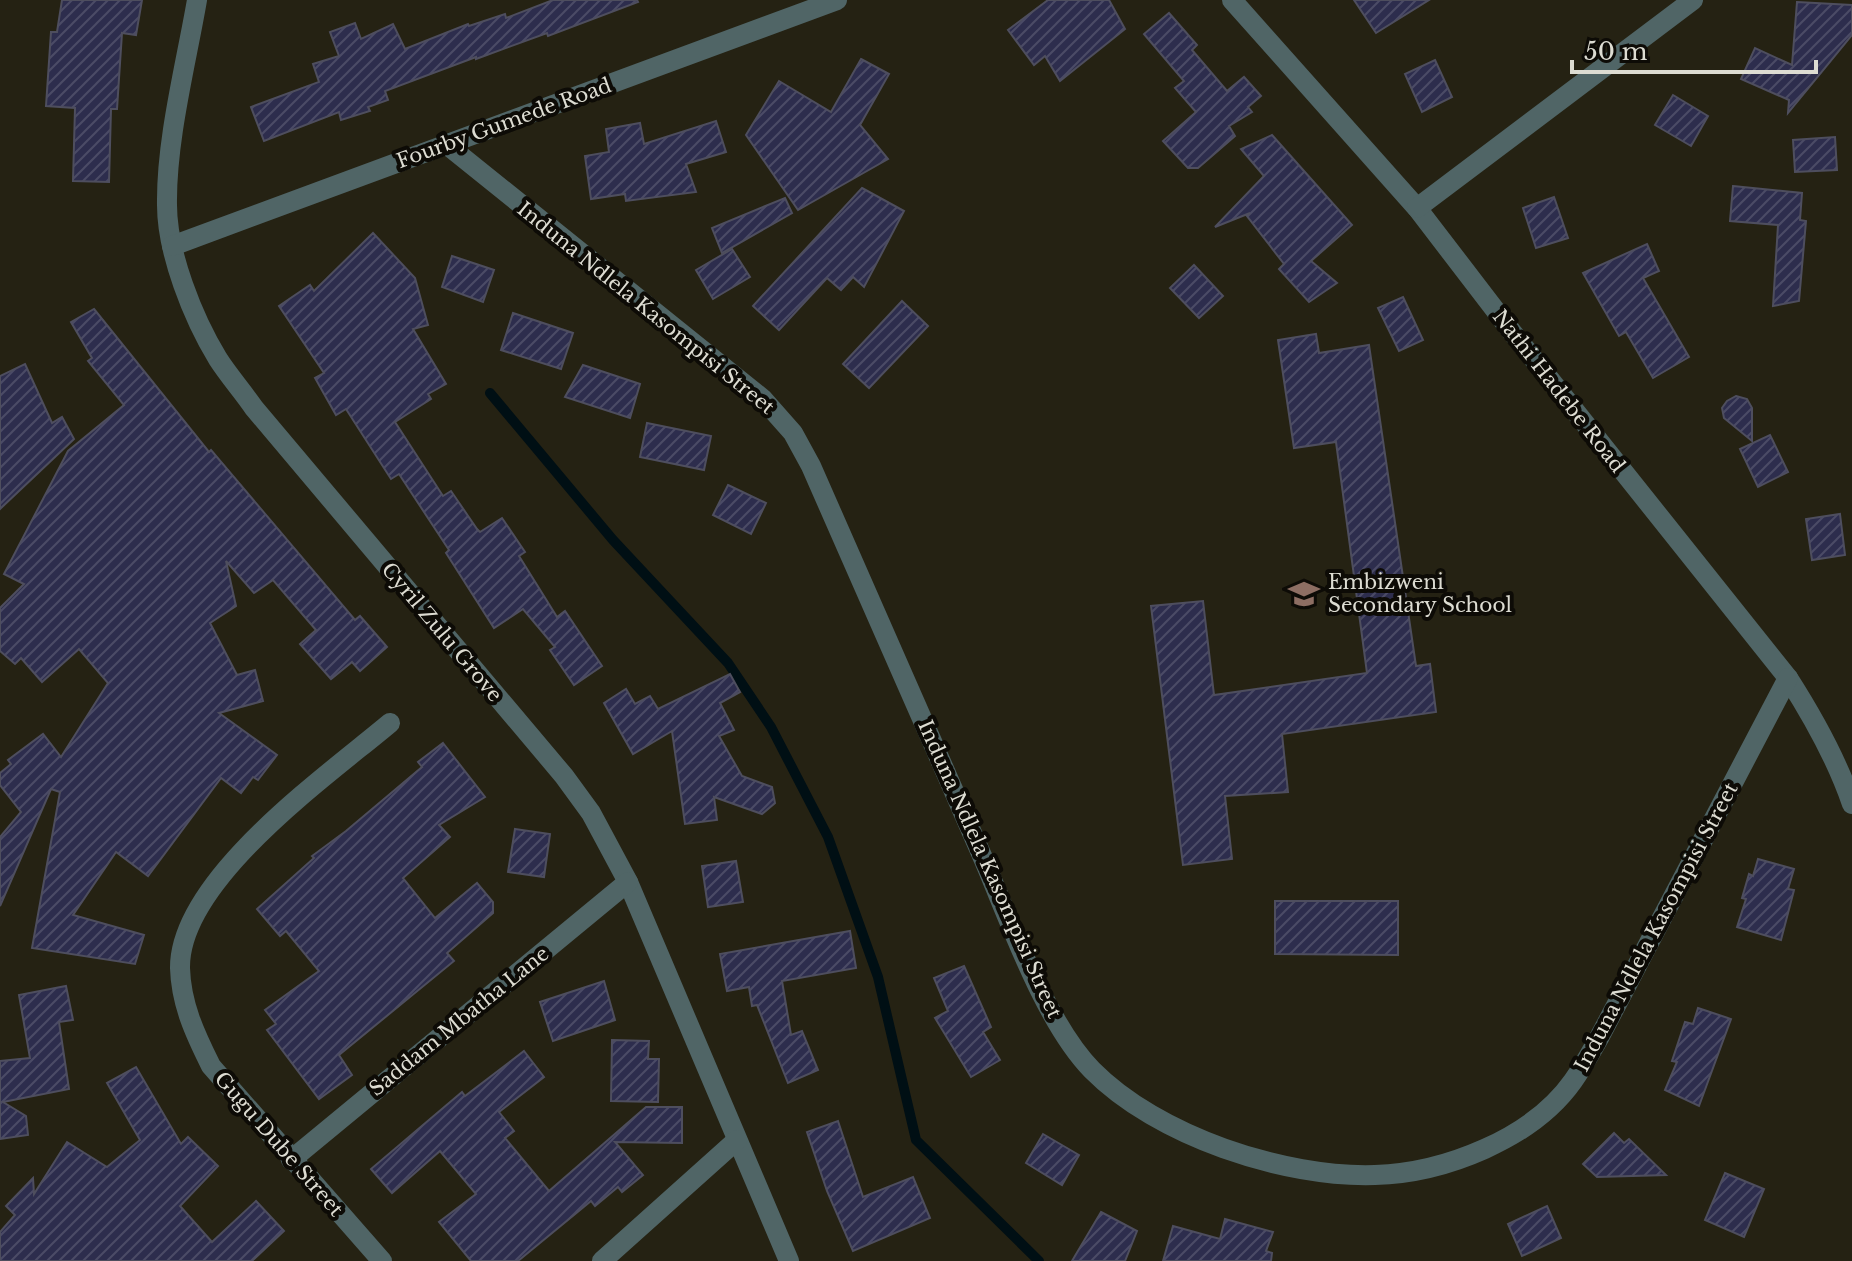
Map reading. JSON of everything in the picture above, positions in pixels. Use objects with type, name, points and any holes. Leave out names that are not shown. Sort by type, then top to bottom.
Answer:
[{"type":"street","name":"Cyril Zulu Grove","points":[[197,0],[171,148],[166,205],[172,246],[192,306],[218,359],[254,408],[564,776],[591,813],[628,882],[789,1261]]},
{"type":"street","name":"Fourby Gumede Road","points":[[172,246],[837,0]]},
{"type":"street","name":"Nathi Hadebe Road","points":[[1232,0],[1417,208],[1788,678],[1808,708],[1850,790]]},
{"type":"street","points":[[1417,208],[1693,0]]},
{"type":"street","name":"Induna Ndlela Kasompisi Street","points":[[446,144],[763,399],[793,433],[811,466],[1016,935],[1066,1038],[1093,1070],[1139,1107],[1191,1134],[1253,1158],[1344,1176],[1400,1174],[1447,1164],[1501,1142],[1545,1111],[1572,1083],[1599,1038],[1788,678]]},
{"type":"street","name":"Gugu Dube Street","points":[[382,1261],[211,1066],[193,1030],[183,998],[180,965],[186,931],[217,879],[263,831],[390,723]]},
{"type":"street","name":"Saddam Mbatha Lane","points":[[291,1160],[628,882]]},
{"type":"street","points":[[602,1261],[737,1140]]},
{"type":"building","points":[[62,0],[142,0],[136,35],[122,33],[117,109],[111,109],[109,182],[73,181],[75,108],[46,106],[51,32],[57,32]]},
{"type":"building","points":[[553,0],[638,2],[385,91],[388,100],[368,107],[370,111],[341,120],[339,112],[264,141],[251,107],[319,82],[313,64],[339,56],[330,32],[355,23],[361,39],[393,24],[405,49],[468,24],[505,14],[506,18]]},
{"type":"building","points":[[1048,0],[1109,0],[1125,29],[1060,81],[1045,56],[1034,65],[1008,30]]},
{"type":"building","points":[[1354,0],[1429,0],[1376,33]]},
{"type":"building","points":[[1797,2],[1852,5],[1852,35],[1788,113],[1789,100],[1741,79],[1755,48],[1792,65]]},
{"type":"building","points":[[1169,13],[1197,45],[1192,50],[1227,91],[1244,77],[1261,96],[1248,107],[1252,112],[1229,126],[1235,136],[1198,168],[1188,168],[1163,141],[1196,112],[1175,88],[1184,81],[1144,34]]},
{"type":"building","points":[[861,59],[889,74],[860,125],[888,159],[798,210],[746,135],[779,81],[831,112]]},
{"type":"building","points":[[1435,60],[1452,97],[1422,112],[1405,74]]},
{"type":"building","points":[[1673,95],[1708,116],[1691,146],[1655,125]]},
{"type":"building","points":[[716,121],[726,152],[686,164],[696,192],[626,201],[625,194],[591,199],[585,156],[609,152],[606,129],[640,123],[644,144]]},
{"type":"building","points":[[1272,135],[1352,225],[1311,261],[1337,283],[1309,302],[1279,269],[1284,264],[1247,216],[1250,213],[1215,227],[1264,176],[1241,149]]},
{"type":"building","points":[[1835,137],[1837,170],[1795,172],[1793,140]]},
{"type":"building","points":[[1733,186],[1802,193],[1800,220],[1806,221],[1799,301],[1773,306],[1778,225],[1730,221]]},
{"type":"building","points":[[862,188],[904,211],[864,287],[853,277],[841,290],[827,278],[779,330],[753,306]]},
{"type":"building","points":[[1554,197],[1568,238],[1536,248],[1523,208]]},
{"type":"building","points":[[785,198],[792,213],[722,253],[712,228]]},
{"type":"building","points":[[373,233],[415,278],[428,325],[413,329],[446,384],[428,394],[431,399],[395,422],[443,496],[451,491],[480,532],[502,518],[525,552],[519,556],[557,617],[565,611],[602,666],[574,685],[550,650],[555,647],[523,609],[494,628],[446,553],[449,550],[399,474],[391,479],[346,409],[336,415],[315,378],[324,373],[279,306],[310,285],[314,291]]},
{"type":"building","points":[[1647,244],[1659,271],[1643,278],[1689,357],[1653,378],[1626,332],[1619,336],[1583,273]]},
{"type":"building","points":[[732,249],[750,277],[713,299],[696,270]]},
{"type":"building","points":[[452,256],[494,270],[483,302],[442,287]]},
{"type":"building","points":[[1194,265],[1223,296],[1199,318],[1170,288]]},
{"type":"building","points":[[1403,297],[1423,340],[1399,351],[1378,308]]},
{"type":"building","points":[[902,301],[928,326],[869,388],[843,364]]},
{"type":"building","points":[[94,309],[209,452],[211,450],[355,620],[360,616],[387,647],[360,671],[352,662],[331,679],[300,644],[316,630],[273,580],[254,593],[226,561],[236,606],[210,623],[237,675],[255,670],[263,701],[219,713],[277,755],[258,780],[253,777],[241,793],[221,778],[148,876],[116,852],[73,915],[144,935],[135,964],[32,948],[60,792],[51,789],[0,906],[0,837],[21,812],[0,785],[0,773],[11,764],[8,760],[43,734],[61,757],[108,683],[79,649],[42,682],[21,658],[15,664],[0,651],[0,608],[24,584],[4,574],[68,451],[124,405],[88,361],[92,358],[71,322]]},
{"type":"building","points":[[513,313],[573,333],[561,369],[501,350]]},
{"type":"building","points":[[1316,334],[1319,353],[1369,345],[1416,666],[1430,664],[1436,712],[1282,734],[1288,792],[1225,796],[1232,859],[1183,865],[1151,606],[1203,601],[1214,695],[1367,673],[1336,442],[1294,448],[1278,340]]},
{"type":"building","points":[[25,364],[52,423],[62,417],[74,439],[0,509],[0,376]]},
{"type":"building","points":[[583,365],[640,384],[630,418],[565,397]]},
{"type":"building","points":[[1736,396],[1747,399],[1752,408],[1752,441],[1724,418],[1722,408]]},
{"type":"building","points":[[647,423],[711,436],[704,470],[640,457]]},
{"type":"building","points":[[1770,435],[1788,472],[1758,487],[1740,449]]},
{"type":"building","points":[[728,485],[766,503],[751,534],[713,515]]},
{"type":"building","points":[[1840,514],[1845,555],[1812,560],[1806,519]]},
{"type":"building","points":[[730,674],[740,692],[720,703],[734,730],[719,736],[742,776],[772,787],[775,803],[762,814],[714,797],[717,820],[685,824],[672,731],[633,754],[604,703],[626,689],[635,704],[650,696],[658,709]]},
{"type":"building","points":[[443,743],[485,797],[439,825],[450,837],[403,878],[435,918],[477,883],[493,902],[493,913],[447,953],[454,961],[339,1055],[352,1075],[319,1099],[267,1030],[276,1024],[265,1010],[319,971],[286,931],[280,936],[257,909],[314,858],[312,856],[422,767],[418,762]]},
{"type":"building","points":[[515,829],[550,834],[544,877],[508,872]]},
{"type":"building","points":[[1758,859],[1794,869],[1788,889],[1794,890],[1781,940],[1737,927],[1746,899],[1742,898],[1749,874],[1753,876]]},
{"type":"building","points":[[736,861],[743,902],[708,907],[702,866]]},
{"type":"building","points":[[1275,901],[1398,901],[1398,955],[1275,954]]},
{"type":"building","points":[[850,931],[856,968],[782,981],[791,1035],[802,1031],[818,1070],[788,1083],[757,1005],[752,1006],[749,987],[727,991],[720,954]]},
{"type":"building","points":[[964,966],[991,1027],[983,1032],[1000,1060],[971,1077],[935,1018],[948,1011],[934,978]]},
{"type":"building","points":[[604,981],[615,1020],[553,1041],[540,1002]]},
{"type":"building","points":[[66,986],[73,1020],[59,1022],[69,1089],[3,1102],[26,1116],[28,1135],[0,1139],[0,1061],[30,1058],[19,995]]},
{"type":"building","points":[[1698,1008],[1731,1019],[1699,1106],[1665,1090],[1677,1062],[1672,1061],[1685,1022],[1693,1024]]},
{"type":"building","points":[[612,1040],[649,1041],[648,1059],[659,1059],[658,1102],[611,1101]]},
{"type":"building","points":[[524,1051],[544,1077],[499,1112],[514,1131],[505,1138],[549,1191],[646,1107],[682,1107],[682,1143],[615,1142],[643,1175],[622,1192],[618,1187],[595,1206],[591,1201],[518,1261],[471,1261],[439,1222],[476,1194],[440,1151],[392,1193],[371,1169],[462,1092],[465,1096]]},
{"type":"building","points":[[136,1067],[181,1144],[188,1137],[218,1166],[180,1206],[212,1242],[256,1201],[284,1231],[252,1261],[0,1261],[0,1232],[15,1215],[6,1206],[33,1178],[34,1194],[67,1142],[107,1167],[140,1140],[107,1083]]},
{"type":"building","points":[[838,1121],[863,1197],[913,1177],[930,1218],[853,1251],[827,1191],[807,1132]]},
{"type":"building","points":[[1614,1133],[1624,1143],[1629,1139],[1666,1175],[1597,1177],[1583,1164]]},
{"type":"building","points":[[1043,1134],[1079,1155],[1062,1185],[1026,1163]]},
{"type":"building","points":[[1725,1173],[1764,1189],[1744,1237],[1705,1220]]},
{"type":"building","points":[[1547,1206],[1561,1238],[1522,1256],[1508,1224]]},
{"type":"building","points":[[1101,1212],[1137,1231],[1125,1261],[1072,1261]]},
{"type":"building","points":[[1225,1219],[1273,1232],[1266,1251],[1272,1253],[1271,1261],[1163,1261],[1173,1226],[1220,1239]]},
{"type":"waterway","points":[[490,393],[613,540],[728,663],[771,727],[828,837],[878,977],[916,1140],[1039,1261]]},
{"type":"place","name":"Embizweni Secondary School","points":[[1304,594]]}]
